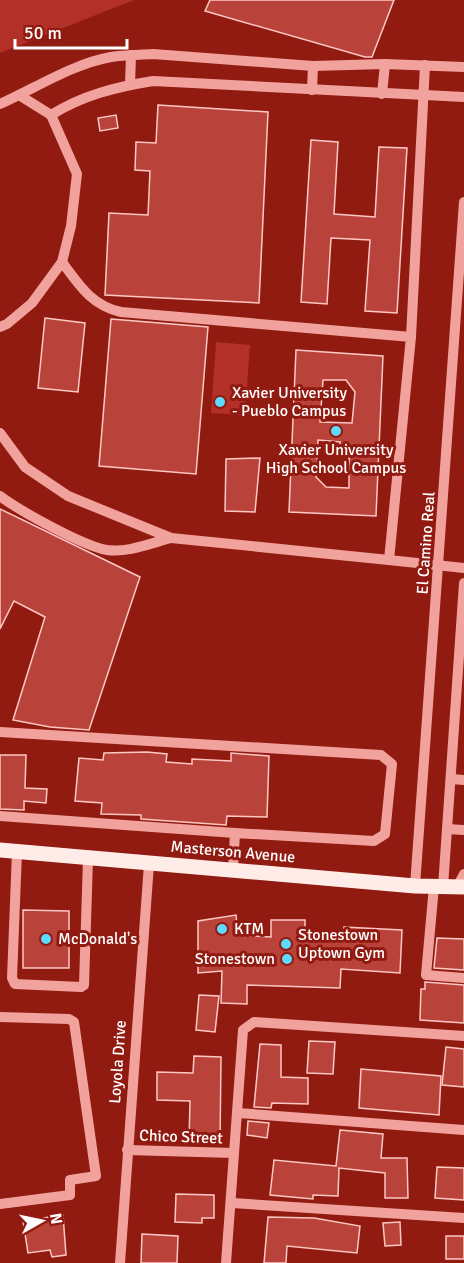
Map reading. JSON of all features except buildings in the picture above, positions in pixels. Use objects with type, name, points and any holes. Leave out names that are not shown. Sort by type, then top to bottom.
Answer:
[{"type":"main road","name":"Masterson Avenue","points":[[0,850],[415,885],[452,884]]},
{"type":"street","points":[[0,104],[64,73],[109,57],[131,55],[153,54],[313,66],[385,64],[464,67]]},
{"type":"street","points":[[130,85],[131,55]]},
{"type":"street","points":[[382,94],[385,64]]},
{"type":"street","points":[[389,560],[411,337],[425,65]]},
{"type":"street","points":[[312,90],[313,66]]},
{"type":"street","points":[[51,115],[113,87],[153,81],[464,97]]},
{"type":"street","points":[[0,327],[8,324],[32,303],[62,262],[71,226],[77,174],[51,115],[19,95]]},
{"type":"street","name":"El Camino Real","points":[[415,885],[440,565],[464,202]]},
{"type":"street","points":[[62,262],[85,293],[97,303],[121,312],[411,337]]},
{"type":"street","points":[[0,433],[25,467],[68,496],[171,538],[464,568]]},
{"type":"street","points":[[0,496],[18,509],[107,550],[132,548],[171,538]]},
{"type":"street","points":[[464,583],[447,829],[452,884],[426,975],[464,978]]},
{"type":"street","points":[[0,732],[381,755],[392,764],[385,834],[381,839],[374,841],[0,816]]},
{"type":"street","points":[[451,779],[464,780]]},
{"type":"street","points":[[447,829],[464,830]]},
{"type":"street","points":[[233,870],[236,833]]},
{"type":"street","points":[[17,852],[12,978],[15,984],[81,987],[84,985],[88,859]]},
{"type":"street","name":"Loyola Drive","points":[[120,1263],[149,864]]},
{"type":"street","points":[[0,1017],[69,1019],[74,1022],[96,1176],[70,1180],[70,1195],[0,1204]]},
{"type":"street","points":[[226,1263],[243,1030],[254,1022],[464,1036]]},
{"type":"street","points":[[238,1113],[464,1130]]},
{"type":"street","name":"Chico Street","points":[[127,1150],[234,1153]]},
{"type":"street","points":[[232,1203],[464,1218]]},
{"type":"shaded area","points":[[0,0],[134,0],[0,53]]},
{"type":"shaded area","points":[[216,342],[250,345],[245,415],[211,413]]},
{"type":"place","name":"Xavier University - Pueblo Campus","points":[[220,402]]},
{"type":"place","name":"Xavier University High School Campus","points":[[336,431]]},
{"type":"place","name":"KTM","points":[[222,929]]},
{"type":"place","name":"McDonald's","points":[[46,939]]},
{"type":"place","name":"Stonestown Uptown Gym","points":[[286,944]]},
{"type":"place","name":"Stonestown","points":[[287,959]]}]
